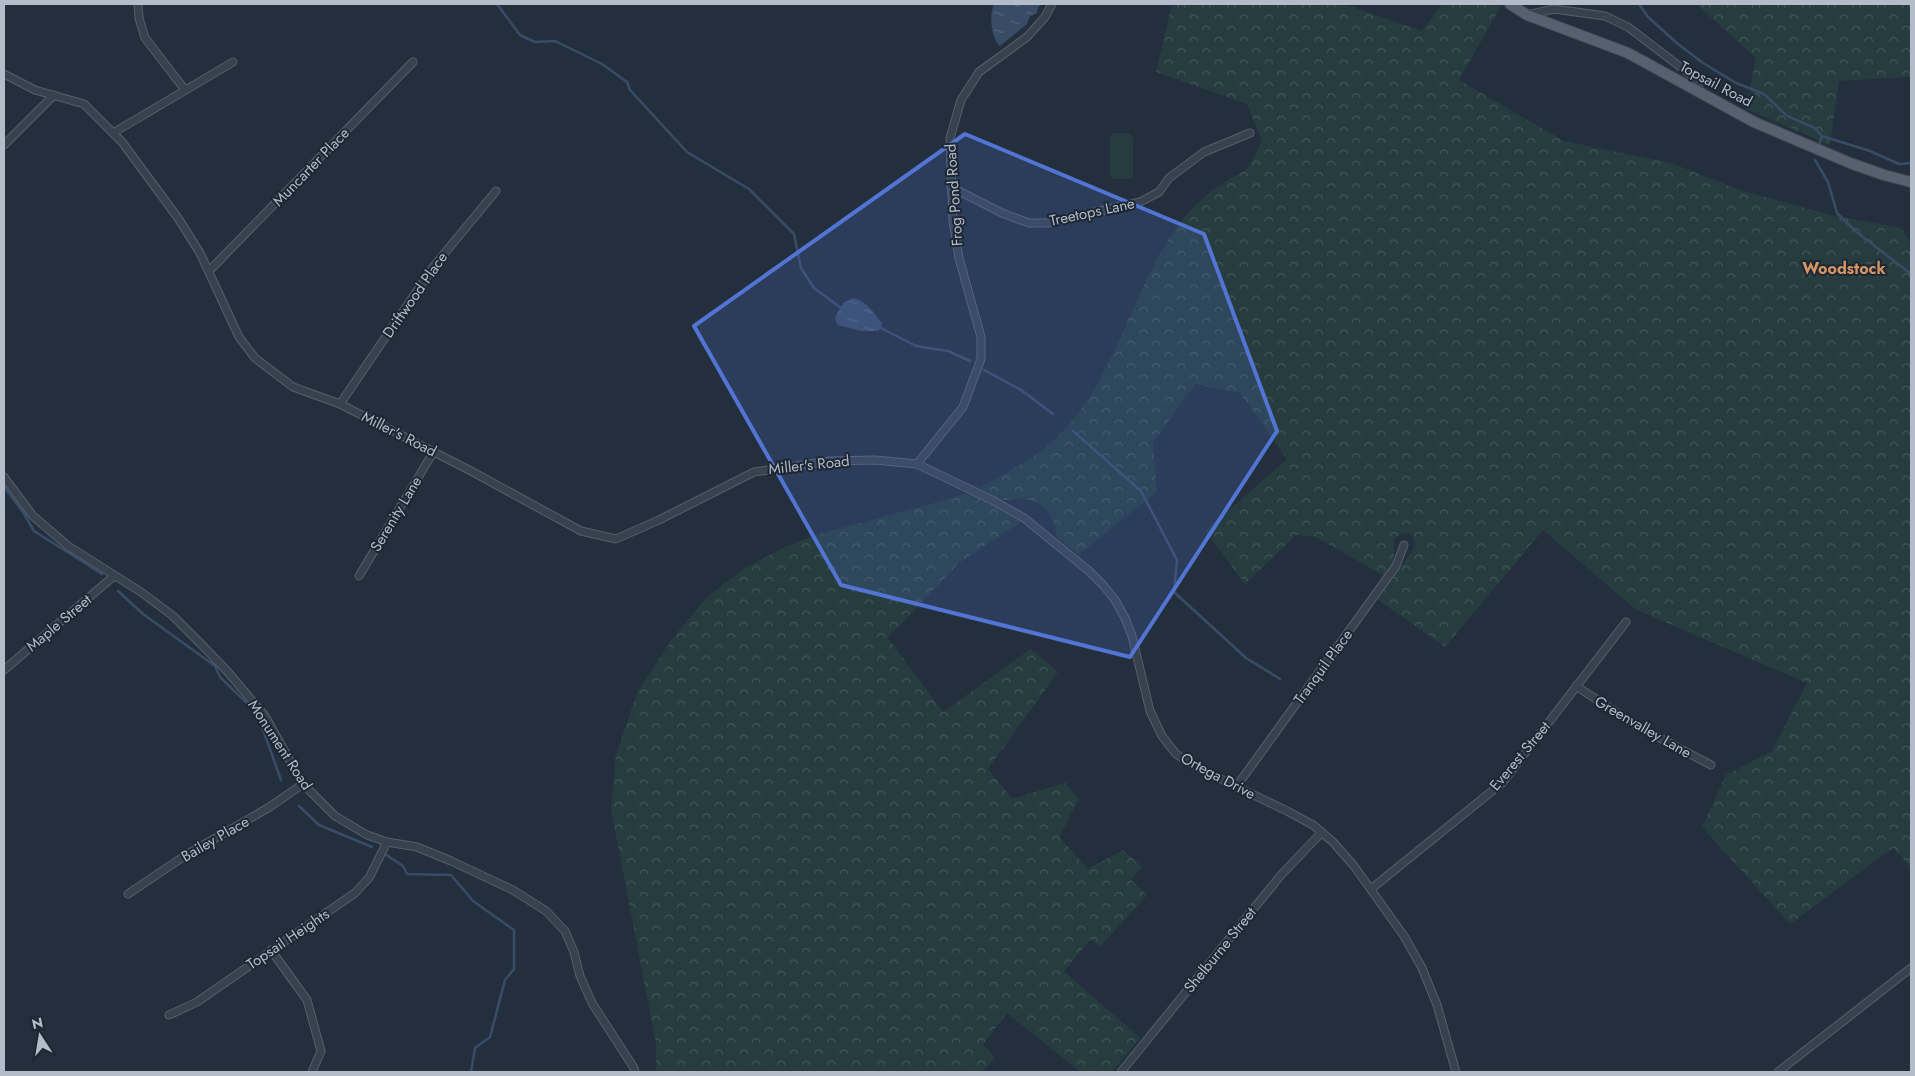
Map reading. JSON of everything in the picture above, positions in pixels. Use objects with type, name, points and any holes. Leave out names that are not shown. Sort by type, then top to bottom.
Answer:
[{"type":"main road","name":"Topsail Road","points":[[1510,4],[1527,14],[1628,54],[1754,122],[1850,163],[1911,182]]},
{"type":"street","points":[[138,4],[139,18],[145,38],[185,90]]},
{"type":"street","name":"Frog Pond Road","points":[[917,464],[963,407],[981,359],[981,337],[959,258],[953,221],[950,138],[961,100],[979,72],[1027,37],[1045,17],[1052,4]]},
{"type":"street","points":[[1527,14],[1554,9],[1605,16],[1628,27],[1691,75],[1704,96]]},
{"type":"street","points":[[113,133],[233,62]]},
{"type":"street","name":"Muncarter Place","points":[[209,272],[413,62]]},
{"type":"street","name":"Miller's Road","points":[[4,74],[35,90],[84,104],[122,142],[178,218],[200,253],[239,337],[255,358],[293,387],[340,404],[582,531],[616,538],[659,520],[754,472],[830,461],[875,460],[917,464]]},
{"type":"street","points":[[4,145],[54,95]]},
{"type":"street","name":"Treetops Lane","points":[[951,187],[1002,213],[1029,223],[1047,223],[1140,202],[1158,192],[1169,178],[1204,152],[1250,132]]},
{"type":"street","name":"Driftwood Place","points":[[340,404],[434,266],[496,191]]},
{"type":"street","name":"Serenity Lane","points":[[359,576],[434,452]]},
{"type":"street","name":"Ortega Drive","points":[[917,464],[946,476],[1008,508],[1059,546],[1096,578],[1118,604],[1129,627],[1136,648],[1150,711],[1162,736],[1176,754],[1236,787],[1304,820],[1322,832],[1339,849],[1371,889],[1404,936],[1422,968],[1441,1018],[1456,1072]]},
{"type":"street","name":"Monument Road","points":[[4,477],[33,516],[68,546],[141,592],[173,616],[227,671],[265,716],[303,784],[341,820],[367,835],[387,842],[417,847],[451,861],[513,890],[546,911],[565,932],[574,952],[580,976],[592,1003],[636,1072]]},
{"type":"street","name":"Tranquil Place","points":[[1236,787],[1396,566],[1404,545]]},
{"type":"street","name":"Maple Street","points":[[4,670],[114,576]]},
{"type":"street","name":"Everest Street","points":[[1371,889],[1497,788],[1626,622]]},
{"type":"street","name":"Greenvalley Lane","points":[[1576,686],[1632,724],[1711,764]]},
{"type":"street","name":"Bailey Place","points":[[128,894],[186,855],[268,808],[303,784]]},
{"type":"street","name":"Shelburne Street","points":[[1121,1072],[1275,882],[1322,832]]},
{"type":"street","name":"Topsail Heights","points":[[169,1015],[197,1002],[361,888],[369,878],[387,842]]},
{"type":"street","points":[[271,950],[307,1000],[321,1051],[312,1072]]},
{"type":"street","points":[[1778,1072],[1911,968]]},
{"type":"highlighted area","points":[[965,134],[1204,234],[1277,431],[1130,657],[841,585],[694,326]]},
{"type":"green space","points":[[1172,4],[1343,4],[1422,31],[1442,4],[1502,4],[1459,80],[1564,141],[1671,163],[1740,190],[1835,216],[1901,228],[1911,244],[1911,868],[1893,848],[1790,924],[1702,827],[1726,775],[1772,751],[1807,683],[1635,609],[1543,530],[1445,647],[1378,600],[1413,550],[1414,544],[1410,534],[1403,533],[1394,539],[1394,561],[1384,576],[1316,537],[1296,535],[1245,584],[1205,531],[1287,459],[1240,393],[1195,384],[1153,443],[1157,492],[1078,555],[1057,537],[1051,517],[1038,503],[1024,499],[1004,500],[979,488],[1010,471],[1040,451],[1058,436],[1078,413],[1095,388],[1110,360],[1163,248],[1196,204],[1221,184],[1245,170],[1252,162],[1262,141],[1247,104],[1156,72]]},
{"type":"green space","points":[[1696,4],[1911,4],[1911,77],[1839,81],[1830,145],[1746,109],[1756,58]]},
{"type":"green space","points":[[1113,133],[1129,133],[1133,137],[1133,176],[1130,179],[1114,179],[1110,176],[1110,137]]},
{"type":"green space","points":[[969,492],[1021,522],[959,563],[888,638],[943,712],[1031,649],[1058,672],[988,769],[1012,799],[1065,783],[1079,799],[1059,837],[1088,869],[1123,850],[1142,867],[1131,880],[1147,895],[1100,947],[1091,939],[1064,971],[1140,1038],[1112,1072],[1080,1072],[1007,1013],[983,1044],[995,1058],[982,1072],[656,1072],[656,1044],[611,809],[616,755],[637,693],[672,639],[708,596],[745,568],[785,547],[819,534]]},
{"type":"water","points":[[994,4],[1041,5],[1038,7],[1037,13],[1030,16],[1027,24],[1000,46],[995,38],[992,26],[992,9]]},
{"type":"water","points":[[854,298],[866,305],[882,323],[878,331],[861,331],[838,325],[835,320],[838,311],[844,302]]},
{"type":"waterway","points":[[497,4],[520,35],[535,42],[555,41],[602,64],[627,82],[630,90],[687,152],[749,189],[794,234],[801,268],[814,288],[841,308]]},
{"type":"waterway","points":[[1639,4],[1648,17],[1703,63],[1736,83],[1764,94],[1787,116],[1815,128],[1822,136],[1870,151],[1899,164],[1911,163]]},
{"type":"waterway","points":[[1819,145],[1822,136]]},
{"type":"waterway","points":[[1815,160],[1828,182],[1837,213],[1854,230],[1911,274]]},
{"type":"waterway","points":[[881,328],[916,346],[948,351],[970,361]]},
{"type":"waterway","points":[[984,370],[1021,390],[1053,414]]},
{"type":"waterway","points":[[1073,431],[1141,491],[1177,560],[1174,592],[1246,658],[1280,679]]},
{"type":"waterway","points":[[4,487],[23,512],[34,531],[102,574]]},
{"type":"waterway","points":[[118,591],[143,614],[215,666],[220,677],[257,713],[281,780]]},
{"type":"waterway","points":[[299,806],[319,825],[372,847]]},
{"type":"waterway","points":[[385,854],[403,866],[407,874],[451,875],[473,901],[514,930],[514,969],[505,980],[490,1037],[475,1048],[471,1072]]},
{"type":"district","name":"Woodstock","points":[[1844,268]]}]
